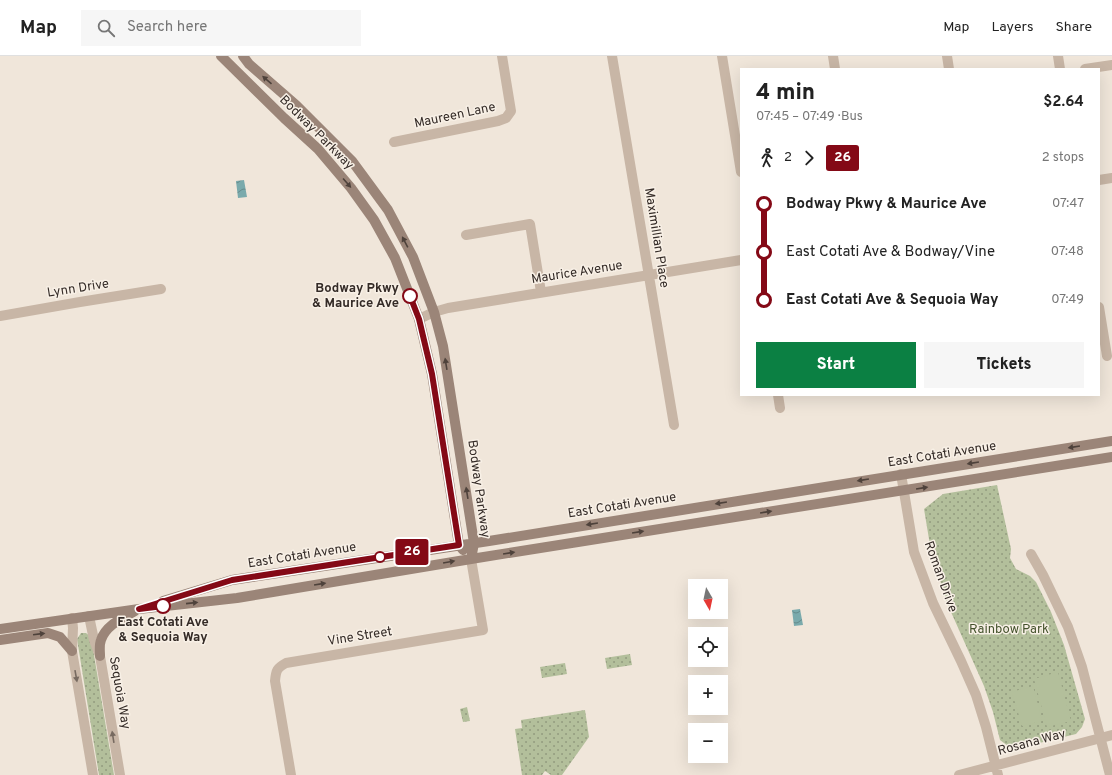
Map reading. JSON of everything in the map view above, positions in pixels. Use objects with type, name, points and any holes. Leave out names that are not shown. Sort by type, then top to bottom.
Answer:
[{"type":"main road","name":"Bodway Parkway","points":[[221,56],[318,149],[351,188],[374,220],[395,258],[419,319],[432,374],[459,545],[471,559]]},
{"type":"main road","name":"Bodway Parkway","points":[[243,56],[249,64],[296,105],[352,161],[388,210],[413,257],[434,312],[443,346],[474,543],[471,559]]},
{"type":"main road","name":"East Cotati Avenue","points":[[139,609],[232,580],[474,543],[1112,441]]},
{"type":"main road","name":"East Cotati Avenue","points":[[0,629],[139,609],[238,598],[471,559],[1112,458]]},
{"type":"main road","points":[[100,656],[100,641],[104,633],[116,622],[139,609]]},
{"type":"main road","points":[[0,640],[48,632],[60,637],[72,651]]},
{"type":"street","name":"Maureen Lane","points":[[394,142],[498,121],[506,118],[511,111],[502,56]]},
{"type":"street","name":"Maximillian Place","points":[[612,56],[674,425]]},
{"type":"street","points":[[722,56],[740,166]]},
{"type":"street","points":[[833,56],[836,68]]},
{"type":"street","points":[[947,56],[949,68]]},
{"type":"street","points":[[1058,56],[1060,68]]},
{"type":"street","points":[[1092,68],[1112,65]]},
{"type":"street","points":[[1100,180],[1112,178]]},
{"type":"street","points":[[466,235],[530,224],[541,292]]},
{"type":"street","name":"Maurice Avenue","points":[[419,319],[434,312],[448,308],[740,260]]},
{"type":"street","name":"Lynn Drive","points":[[0,316],[85,301],[161,290]]},
{"type":"street","points":[[1100,313],[1107,356]]},
{"type":"street","points":[[778,396],[780,408]]},
{"type":"street","name":"Roman Drive","points":[[901,474],[914,552],[934,603],[976,695],[997,770]]},
{"type":"street","points":[[1031,554],[1043,575],[1068,627],[1082,667],[1110,775]]},
{"type":"street","name":"Vine Street","points":[[291,775],[275,681],[276,673],[279,667],[286,663],[483,630],[471,559]]},
{"type":"street","name":"Sequoia Way","points":[[89,616],[94,640],[100,656],[120,775]]},
{"type":"street","points":[[72,618],[72,651],[93,775]]},
{"type":"street","name":"Rosana Way","points":[[959,775],[997,770],[1112,735]]},
{"type":"green space","name":"Rainbow Park","points":[[997,485],[1011,549],[1010,558],[1016,569],[1030,576],[1036,582],[1051,612],[1064,645],[1085,719],[1082,727],[1076,734],[1015,749],[1000,740],[993,712],[984,686],[947,603],[931,551],[924,509],[943,494]]},
{"type":"green space","points":[[81,633],[86,633],[91,637],[114,775],[99,775],[77,639]]},
{"type":"green space","points":[[630,654],[632,665],[607,669],[605,658]]},
{"type":"green space","points":[[565,663],[567,674],[542,678],[540,667]]},
{"type":"green space","points":[[1058,672],[1071,721],[1047,727],[1034,679]]},
{"type":"green space","points":[[1033,686],[1042,721],[1022,726],[1012,692]]},
{"type":"green space","points":[[467,707],[470,721],[463,722],[460,709]]},
{"type":"green space","points":[[585,710],[589,737],[562,775],[551,775],[545,771],[542,775],[522,775],[515,729],[522,728],[521,720]]},
{"type":"water","points":[[244,180],[247,197],[238,198],[236,181]]},
{"type":"water","points":[[800,609],[803,625],[794,626],[792,610]]},
{"type":"bus line","name":"26","points":[[163,606],[139,609],[232,580],[459,545],[432,374],[419,319],[410,296]]},
{"type":"place","name":"Bodway Pkwy & Maurice Ave","points":[[410,296]]},
{"type":"place","name":"East Cotati Ave & Sequoia Way","points":[[163,606]]}]
